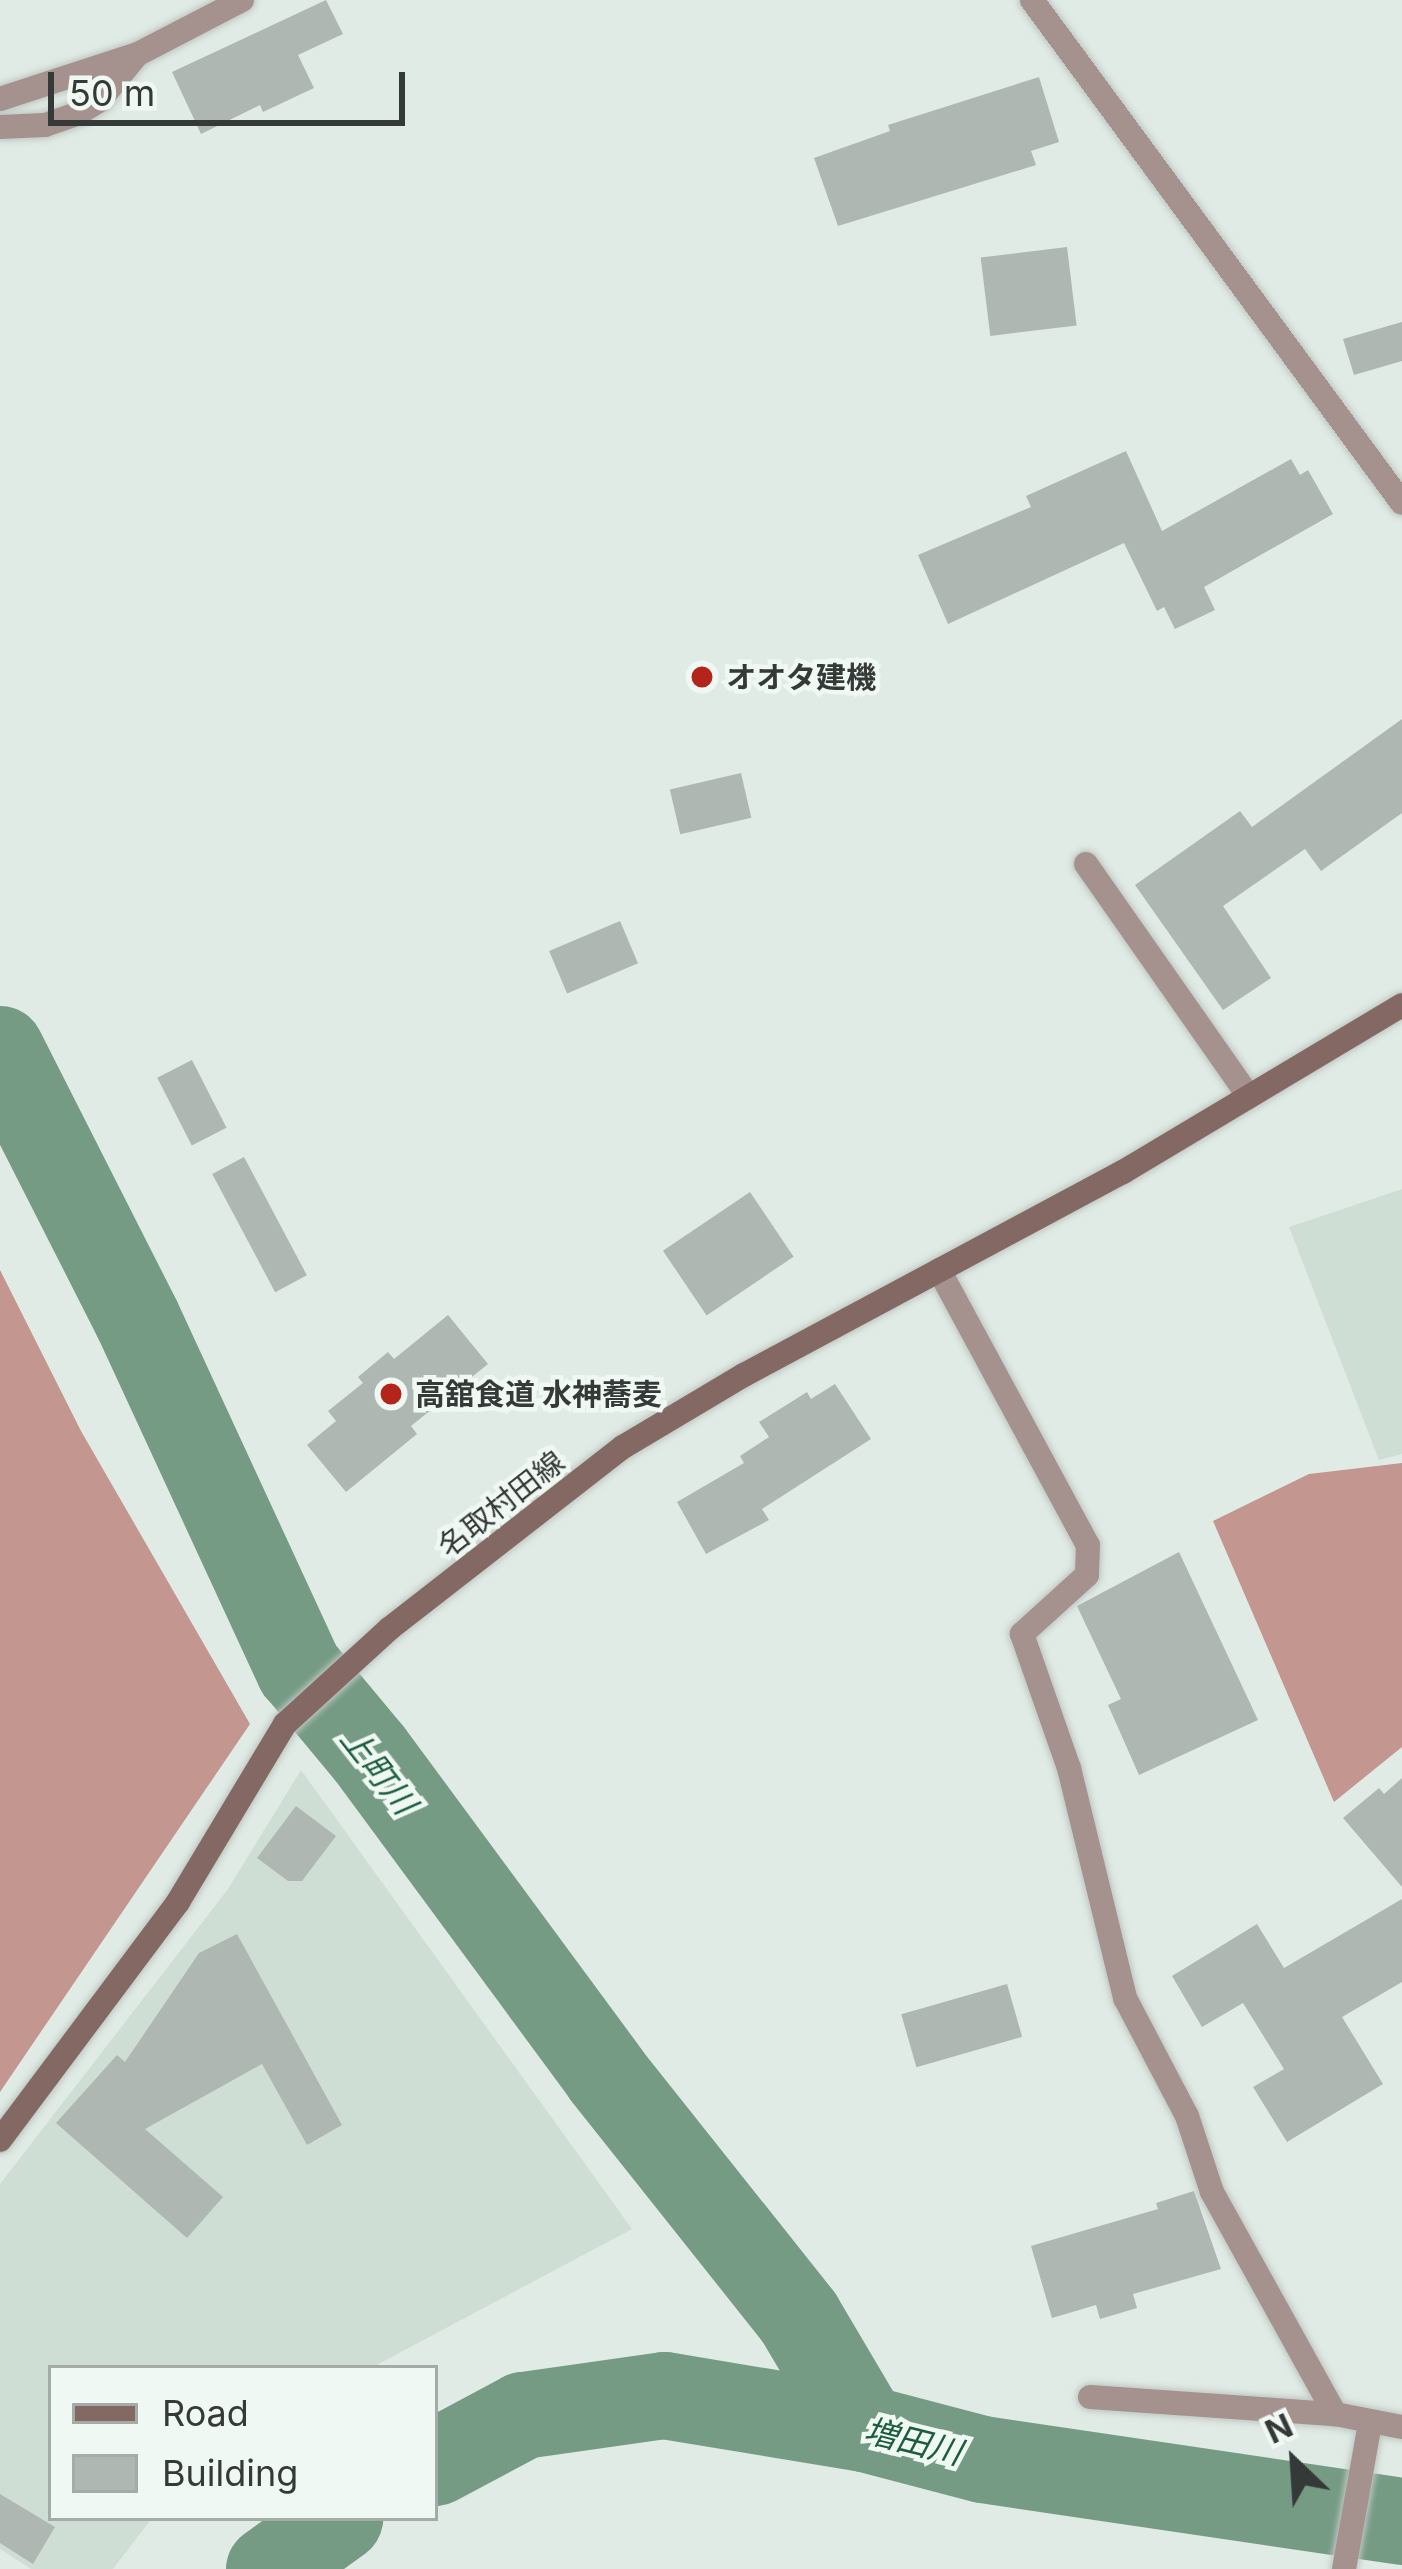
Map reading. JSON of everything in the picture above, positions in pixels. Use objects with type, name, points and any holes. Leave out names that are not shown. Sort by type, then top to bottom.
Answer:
[{"type":"main road","name":"名取村田線","points":[[0,2140],[178,1902],[285,1724],[354,1661],[623,1447],[1123,1172],[1402,1005]]},
{"type":"street","points":[[0,99],[138,54],[242,0]]},
{"type":"street","points":[[1032,0],[1402,503]]},
{"type":"street","points":[[0,128],[45,125],[77,115],[100,100],[138,54]]},
{"type":"street","points":[[1086,863],[1249,1097]]},
{"type":"street","points":[[939,1270],[1088,1545],[1087,1575],[1022,1634],[1070,1768],[1125,1998],[1186,2116],[1220,2209],[1335,2414]]},
{"type":"street","points":[[1090,2397],[1335,2414],[1369,2434],[1402,2427]]},
{"type":"street","points":[[1344,2569],[1369,2434]]},
{"type":"shaded area","points":[[1402,1189],[1402,1454],[1379,1460],[1289,1227]]},
{"type":"shaded area","points":[[0,1270],[81,1431],[250,1724],[0,2092]]},
{"type":"shaded area","points":[[1402,1463],[1402,1747],[1334,1802],[1213,1521],[1309,1474]]},
{"type":"shaded area","points":[[301,1770],[632,2229],[377,2365],[48,2365],[48,2521],[150,2521],[113,2569],[31,2569],[0,2549],[0,2184],[228,1889]]},
{"type":"building","points":[[326,0],[343,34],[298,55],[314,88],[263,112],[260,105],[201,134],[172,72]]},
{"type":"building","points":[[1039,77],[1059,142],[1031,151],[1036,165],[838,226],[814,158],[890,131],[888,125]]},
{"type":"building","points":[[1067,247],[1077,325],[990,336],[981,258]]},
{"type":"building","points":[[1402,322],[1402,361],[1354,375],[1343,339]]},
{"type":"building","points":[[1126,451],[1162,531],[1291,459],[1300,475],[1308,470],[1333,514],[1204,587],[1215,610],[1175,629],[1164,607],[1157,611],[1124,543],[948,624],[918,555],[1031,507],[1026,496]]},
{"type":"building","points":[[1402,719],[1402,813],[1321,871],[1305,849],[1223,906],[1271,978],[1223,1010],[1135,885],[1240,811],[1252,827]]},
{"type":"building","points":[[741,773],[751,818],[680,834],[670,789]]},
{"type":"building","points":[[620,921],[638,963],[567,993],[549,951]]},
{"type":"building","points":[[192,1060],[227,1128],[192,1145],[157,1078]]},
{"type":"building","points":[[244,1157],[307,1275],[275,1292],[212,1174]]},
{"type":"building","points":[[750,1192],[794,1257],[707,1315],[663,1251]]},
{"type":"building","points":[[448,1315],[488,1364],[411,1426],[417,1434],[346,1492],[307,1445],[336,1421],[328,1411],[363,1383],[358,1377],[388,1352],[394,1359]]},
{"type":"building","points":[[835,1384],[871,1439],[762,1509],[769,1520],[706,1554],[677,1502],[744,1463],[740,1456],[769,1437],[759,1422],[807,1392],[811,1399]]},
{"type":"building","points":[[1179,1552],[1258,1720],[1139,1775],[1108,1705],[1121,1699],[1077,1606]]},
{"type":"building","points":[[1402,1778],[1402,1887],[1343,1818],[1379,1788],[1384,1794]]},
{"type":"building","points":[[296,1806],[336,1836],[302,1881],[288,1881],[257,1858]]},
{"type":"building","points":[[1402,1899],[1402,1982],[1342,2017],[1383,2084],[1287,2142],[1253,2087],[1284,2069],[1243,2003],[1202,2027],[1172,1976],[1257,1924],[1284,1968]]},
{"type":"building","points":[[237,1934],[342,2125],[307,2145],[262,2064],[145,2129],[223,2197],[187,2238],[56,2123],[117,2055],[125,2062],[199,1953]]},
{"type":"building","points":[[1007,1984],[1022,2037],[916,2067],[901,2014]]},
{"type":"building","points":[[1194,2191],[1221,2269],[1133,2294],[1137,2308],[1100,2319],[1096,2305],[1052,2318],[1031,2246],[1158,2209],[1156,2203]]},
{"type":"building","points":[[0,2494],[55,2527],[33,2564],[0,2543]]},
{"type":"waterway","name":"上町川","points":[[0,1049],[137,1319],[299,1669],[369,1753],[606,2075],[799,2318],[864,2428]]},
{"type":"waterway","name":"増田川","points":[[438,2460],[523,2415],[664,2395],[864,2428],[982,2459],[1402,2521]]},
{"type":"waterway","name":"増田川","points":[[269,2569],[335,2521]]},
{"type":"place","name":"オオタ建機","points":[[702,677]]},
{"type":"place","name":"高舘食道 水神蕎麦","points":[[391,1394]]}]
